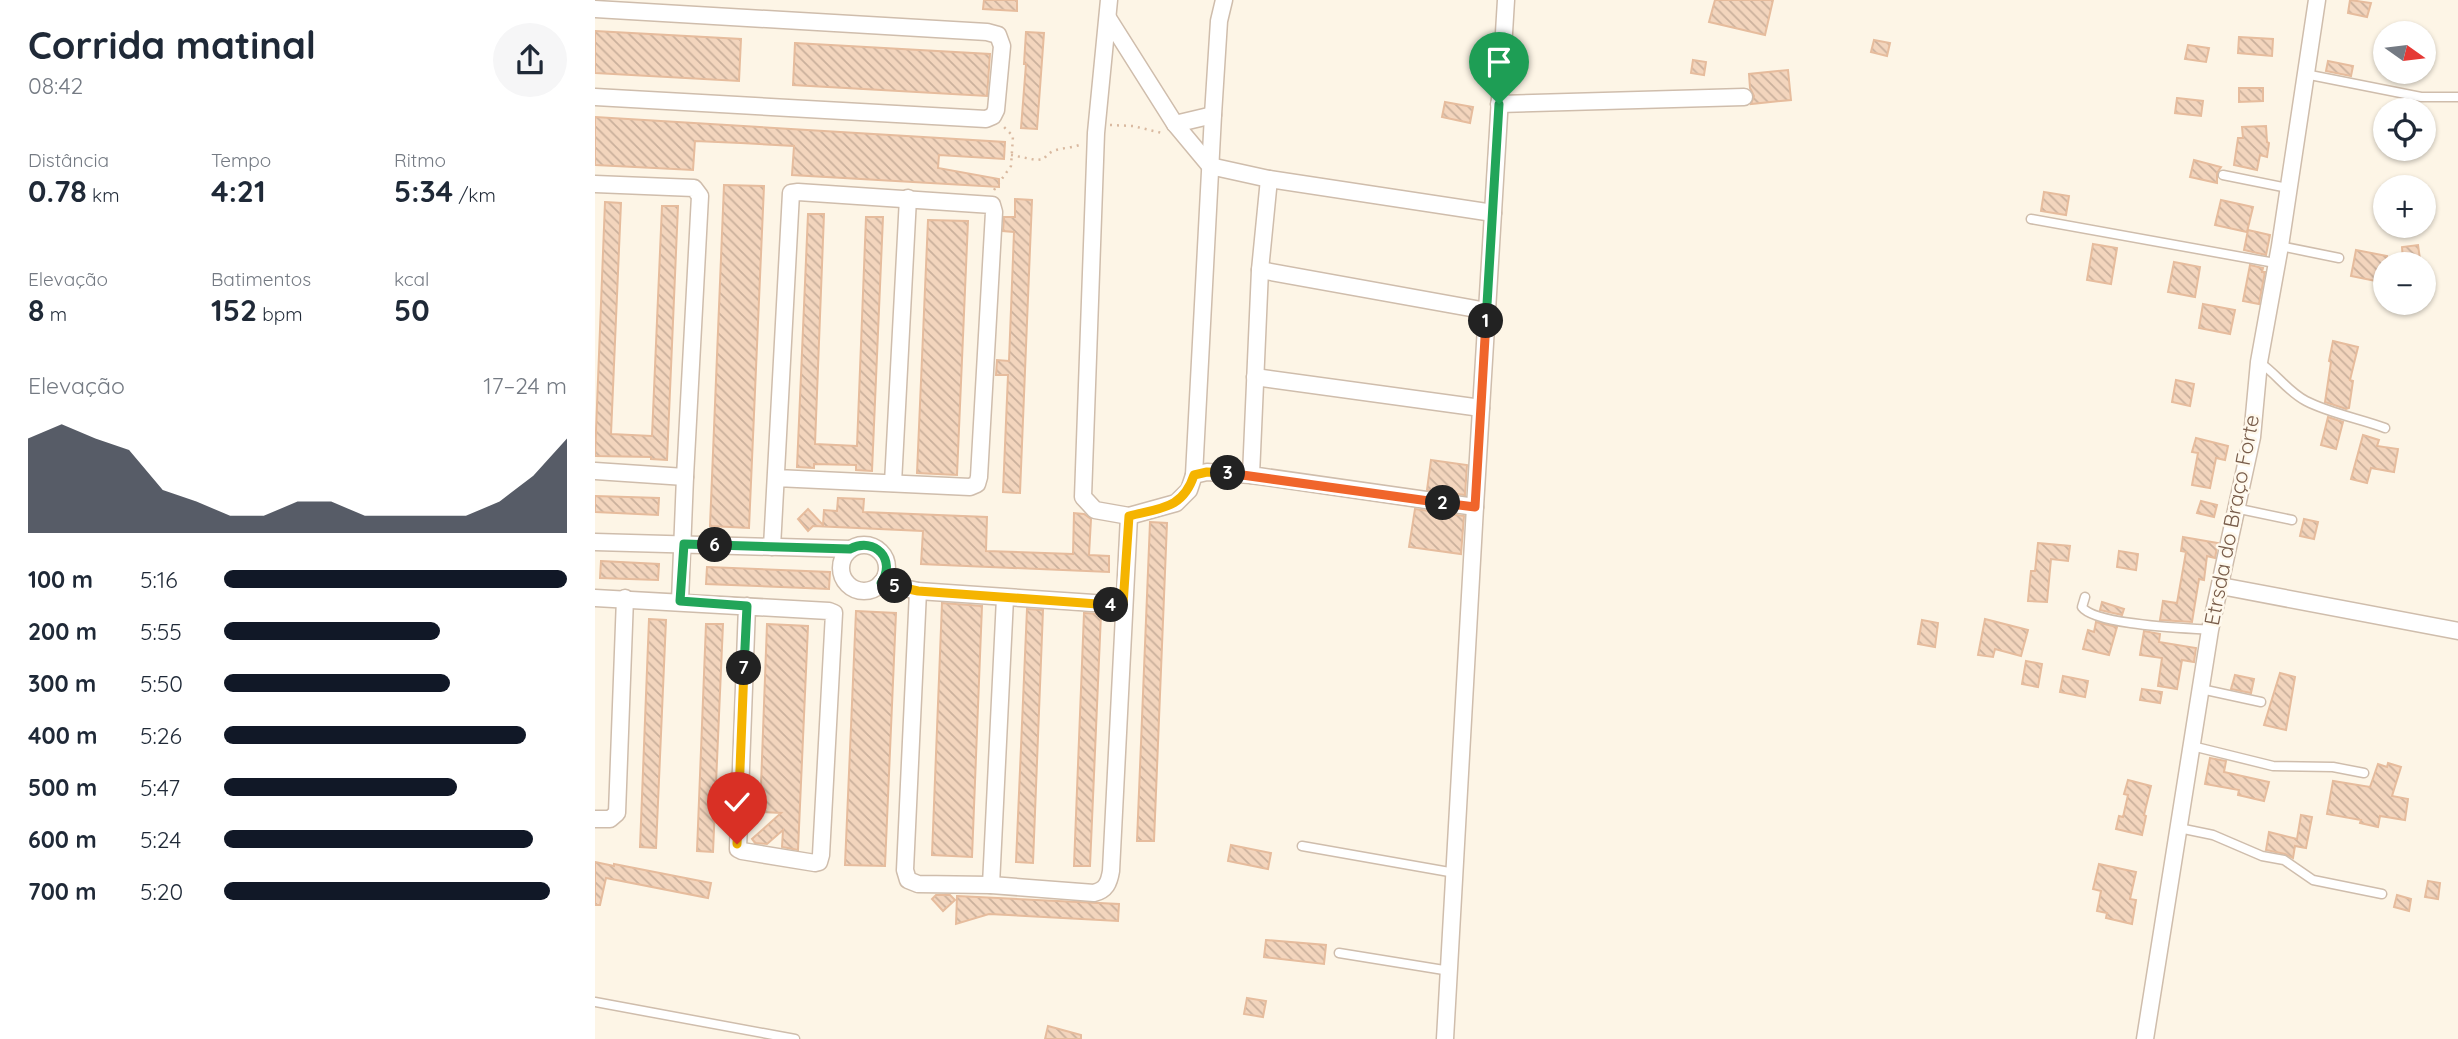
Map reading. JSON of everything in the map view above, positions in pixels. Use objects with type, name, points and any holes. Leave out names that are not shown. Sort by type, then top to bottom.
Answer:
[{"type":"street","points":[[1109,0],[1096,133],[1083,496],[1095,510],[1129,516],[1176,503],[1189,490],[1194,475],[1213,114],[1219,21],[1224,0]]},
{"type":"street","points":[[1445,1039],[1506,0]]},
{"type":"street","name":"Etrsda do Braço Forte","points":[[2145,1039],[2210,630],[2252,437],[2259,362],[2280,246],[2317,0]]},
{"type":"street","points":[[595,9],[993,33],[998,35],[1002,46],[996,110],[993,116],[986,119],[595,97]]},
{"type":"street","points":[[1108,18],[1175,124],[1210,166],[1269,179],[1493,214]]},
{"type":"street","points":[[1499,104],[1744,97]]},
{"type":"street","points":[[1175,124],[1213,114]]},
{"type":"street","points":[[1251,475],[1260,270],[1269,179]]},
{"type":"street","points":[[595,184],[691,188],[699,192],[680,601]]},
{"type":"street","points":[[772,547],[791,194],[798,192],[908,198],[992,205],[994,212],[978,481],[970,487],[776,478]]},
{"type":"street","points":[[893,483],[908,198]]},
{"type":"street","points":[[1260,270],[1486,311]]},
{"type":"street","points":[[1255,377],[1481,408]]},
{"type":"street","points":[[595,471],[685,477]]},
{"type":"street","points":[[1194,475],[1207,472],[1251,475],[1475,507]]},
{"type":"street","points":[[918,591],[906,876],[911,882],[918,884],[991,885],[1094,893],[1102,891],[1107,886],[1111,871],[1129,516]]},
{"type":"street","points":[[595,542],[850,549],[864,544],[872,546],[884,555],[887,570],[881,583],[868,591],[861,591],[847,583],[841,570],[845,555],[850,549]]},
{"type":"street","points":[[881,583],[918,591],[1123,605]]},
{"type":"street","points":[[2221,586],[2458,631]]},
{"type":"street","points":[[595,598],[680,601],[747,606],[834,613],[819,862],[738,849],[747,606]]},
{"type":"street","points":[[595,818],[610,819],[617,813],[625,598]]},
{"type":"street","points":[[991,885],[1005,598]]},
{"type":"lane","points":[[2305,74],[2421,97],[2458,97]]},
{"type":"lane","points":[[2223,175],[2288,188]]},
{"type":"lane","points":[[2031,219],[2276,263]]},
{"type":"lane","points":[[2280,246],[2339,258]]},
{"type":"lane","points":[[2259,362],[2272,370],[2283,384],[2304,401],[2385,428]]},
{"type":"lane","points":[[2235,508],[2292,520]]},
{"type":"lane","points":[[2085,597],[2082,607],[2087,614],[2119,622],[2210,630]]},
{"type":"lane","points":[[2201,689],[2260,702]]},
{"type":"lane","points":[[2192,746],[2273,766],[2333,767],[2364,773]]},
{"type":"lane","points":[[2179,828],[2213,835],[2262,856],[2284,860],[2313,880],[2382,894]]},
{"type":"lane","points":[[1301,846],[1455,873]]},
{"type":"lane","points":[[1339,953],[1450,971]]},
{"type":"lane","points":[[595,1002],[796,1039]]},
{"type":"path","points":[[985,203],[1011,166],[1013,136],[993,116]]},
{"type":"building","points":[[984,0],[1017,0],[1017,11],[983,9]]},
{"type":"building","points":[[1715,0],[1773,0],[1765,35],[1709,22]]},
{"type":"building","points":[[2350,0],[2371,3],[2367,17],[2348,13]]},
{"type":"building","points":[[595,31],[741,39],[739,81],[595,73]]},
{"type":"building","points":[[1026,32],[1044,33],[1037,129],[1021,128]]},
{"type":"building","points":[[2239,37],[2273,39],[2272,56],[2238,53]]},
{"type":"building","points":[[1874,40],[1890,43],[1887,56],[1871,52]]},
{"type":"building","points":[[795,43],[990,54],[987,96],[793,85]]},
{"type":"building","points":[[2188,45],[2209,48],[2206,62],[2185,59]]},
{"type":"building","points":[[1693,60],[1706,62],[1704,75],[1691,73]]},
{"type":"building","points":[[2328,61],[2353,66],[2351,76],[2326,71]]},
{"type":"building","points":[[1788,70],[1791,100],[1751,104],[1754,96],[1750,88],[1749,74]]},
{"type":"building","points":[[2239,88],[2263,88],[2263,101],[2239,102]]},
{"type":"building","points":[[2177,98],[2203,101],[2201,116],[2175,113]]},
{"type":"building","points":[[1445,102],[1473,107],[1470,123],[1442,117]]},
{"type":"building","points":[[595,117],[1005,142],[1004,159],[939,155],[938,168],[999,179],[999,187],[792,175],[794,146],[741,143],[695,141],[693,170],[595,165]]},
{"type":"building","points":[[2266,126],[2269,143],[2267,157],[2260,155],[2257,170],[2234,165],[2238,138],[2243,138],[2242,127]]},
{"type":"building","points":[[2194,160],[2221,167],[2217,173],[2217,183],[2190,177]]},
{"type":"building","points":[[724,185],[764,186],[749,528],[710,526]]},
{"type":"building","points":[[2044,192],[2069,196],[2066,215],[2041,211]]},
{"type":"building","points":[[1015,199],[1032,200],[1020,493],[1003,492],[1008,375],[996,375],[997,360],[1009,361],[1014,232],[1003,231],[1004,217],[1015,217]]},
{"type":"building","points":[[2221,200],[2253,207],[2247,232],[2215,225]]},
{"type":"building","points":[[605,202],[621,203],[611,434],[652,436],[662,206],[678,206],[667,460],[651,457],[595,456]]},
{"type":"building","points":[[808,214],[824,214],[815,444],[857,446],[866,217],[883,217],[872,471],[856,470],[856,465],[814,464],[814,468],[797,467]]},
{"type":"building","points":[[928,220],[968,221],[957,475],[917,473]]},
{"type":"building","points":[[2248,230],[2270,235],[2266,255],[2244,250]]},
{"type":"building","points":[[2093,244],[2117,248],[2111,284],[2087,280]]},
{"type":"building","points":[[2418,245],[2419,252],[2402,252],[2402,247]]},
{"type":"building","points":[[2356,250],[2373,253],[2373,280],[2351,276]]},
{"type":"building","points":[[2174,262],[2200,267],[2195,297],[2168,292]]},
{"type":"building","points":[[2250,265],[2263,268],[2262,272],[2265,272],[2259,304],[2243,301]]},
{"type":"building","points":[[2203,304],[2235,310],[2230,334],[2199,328]]},
{"type":"building","points":[[2333,341],[2358,347],[2350,380],[2353,381],[2349,408],[2346,409],[2325,402]]},
{"type":"building","points":[[2176,380],[2194,384],[2190,406],[2172,402]]},
{"type":"building","points":[[2328,417],[2343,422],[2336,449],[2321,445]]},
{"type":"building","points":[[2363,435],[2379,440],[2377,446],[2398,449],[2394,472],[2371,468],[2367,483],[2351,479]]},
{"type":"building","points":[[2196,438],[2228,446],[2225,460],[2216,458],[2210,488],[2192,485],[2198,453],[2192,452]]},
{"type":"building","points":[[1431,460],[1467,465],[1465,495],[1427,490]]},
{"type":"building","points":[[595,496],[659,498],[658,515],[595,512]]},
{"type":"building","points":[[838,498],[864,499],[863,512],[987,517],[986,551],[1073,554],[1074,513],[1084,514],[1091,519],[1089,555],[1109,556],[1109,572],[921,564],[923,531],[813,526],[808,531],[798,519],[808,509],[823,525],[824,510],[837,511]]},
{"type":"building","points":[[2201,501],[2217,505],[2214,517],[2197,513]]},
{"type":"building","points":[[1415,509],[1464,516],[1461,554],[1409,547]]},
{"type":"building","points":[[2304,519],[2318,522],[2314,539],[2300,536]]},
{"type":"building","points":[[1150,522],[1167,523],[1154,841],[1137,841]]},
{"type":"building","points":[[2183,537],[2218,543],[2215,558],[2207,556],[2204,580],[2199,579],[2192,622],[2160,620],[2163,601],[2177,603],[2186,552],[2181,551]]},
{"type":"building","points":[[2038,543],[2070,546],[2068,561],[2051,559],[2047,602],[2028,601],[2031,571],[2035,571]]},
{"type":"building","points":[[2119,551],[2138,554],[2136,570],[2117,567]]},
{"type":"building","points":[[601,561],[659,564],[658,580],[600,578]]},
{"type":"building","points":[[707,567],[830,572],[829,589],[706,584]]},
{"type":"building","points":[[2102,602],[2124,609],[2122,615],[2100,610]]},
{"type":"building","points":[[942,603],[982,606],[972,857],[932,855]]},
{"type":"building","points":[[1027,609],[1043,610],[1033,863],[1016,862]]},
{"type":"building","points":[[856,611],[896,613],[885,866],[845,865]]},
{"type":"building","points":[[1084,613],[1101,614],[1090,866],[1074,866]]},
{"type":"building","points":[[649,619],[666,620],[656,848],[640,847]]},
{"type":"building","points":[[1985,619],[2028,630],[2021,656],[1995,649],[1993,657],[1978,655]]},
{"type":"building","points":[[1922,620],[1938,623],[1935,647],[1918,644]]},
{"type":"building","points":[[2096,622],[2117,627],[2109,655],[2083,649],[2088,630],[2094,632]]},
{"type":"building","points":[[706,624],[723,624],[713,852],[697,851]]},
{"type":"building","points":[[767,624],[808,626],[798,850],[782,847],[783,830],[767,844],[755,843],[752,839],[781,813],[760,812]]},
{"type":"building","points":[[2144,631],[2160,634],[2159,642],[2196,648],[2194,662],[2182,660],[2177,689],[2158,686],[2162,658],[2140,655]]},
{"type":"building","points":[[2026,661],[2042,664],[2038,687],[2022,684]]},
{"type":"building","points":[[2280,673],[2295,677],[2286,730],[2264,725]]},
{"type":"building","points":[[2235,675],[2254,679],[2251,693],[2231,689]]},
{"type":"building","points":[[2063,676],[2088,681],[2085,697],[2060,692]]},
{"type":"building","points":[[2142,689],[2162,692],[2160,703],[2140,700]]},
{"type":"building","points":[[2210,758],[2226,761],[2224,772],[2269,782],[2264,801],[2238,795],[2239,790],[2205,784]]},
{"type":"building","points":[[2388,763],[2401,767],[2392,796],[2408,799],[2405,820],[2380,816],[2378,827],[2360,823],[2361,820],[2327,814],[2333,781],[2370,787],[2378,764],[2387,767]]},
{"type":"building","points":[[2128,780],[2151,786],[2142,835],[2116,829],[2119,816],[2123,817]]},
{"type":"building","points":[[2301,815],[2312,817],[2306,848],[2295,846],[2293,858],[2266,850],[2269,832],[2297,839]]},
{"type":"building","points":[[1231,845],[1271,853],[1268,869],[1228,861]]},
{"type":"building","points":[[595,862],[711,883],[708,898],[606,878],[600,905],[595,905]]},
{"type":"building","points":[[2099,864],[2136,872],[2130,899],[2136,900],[2132,924],[2106,918],[2107,913],[2097,911],[2101,891],[2093,889]]},
{"type":"building","points":[[2428,881],[2440,883],[2438,899],[2425,897]]},
{"type":"building","points":[[936,895],[950,895],[955,900],[943,911],[932,899]]},
{"type":"building","points":[[2397,895],[2411,899],[2409,911],[2394,907]]},
{"type":"building","points":[[957,896],[1119,904],[1118,921],[989,914],[956,924]]},
{"type":"building","points":[[1266,940],[1326,945],[1324,964],[1264,957]]},
{"type":"building","points":[[1247,998],[1266,1001],[1263,1017],[1244,1014]]},
{"type":"building","points":[[1048,1026],[1081,1035],[1081,1039],[1045,1039]]},
{"type":"route","points":[[737,844],[747,606],[680,601],[684,544],[850,549],[864,544],[878,549],[884,555],[887,570],[881,583],[918,591],[1123,605],[1129,516],[1176,503],[1189,490],[1194,475],[1207,472],[1251,475],[1475,507],[1499,104]]}]
